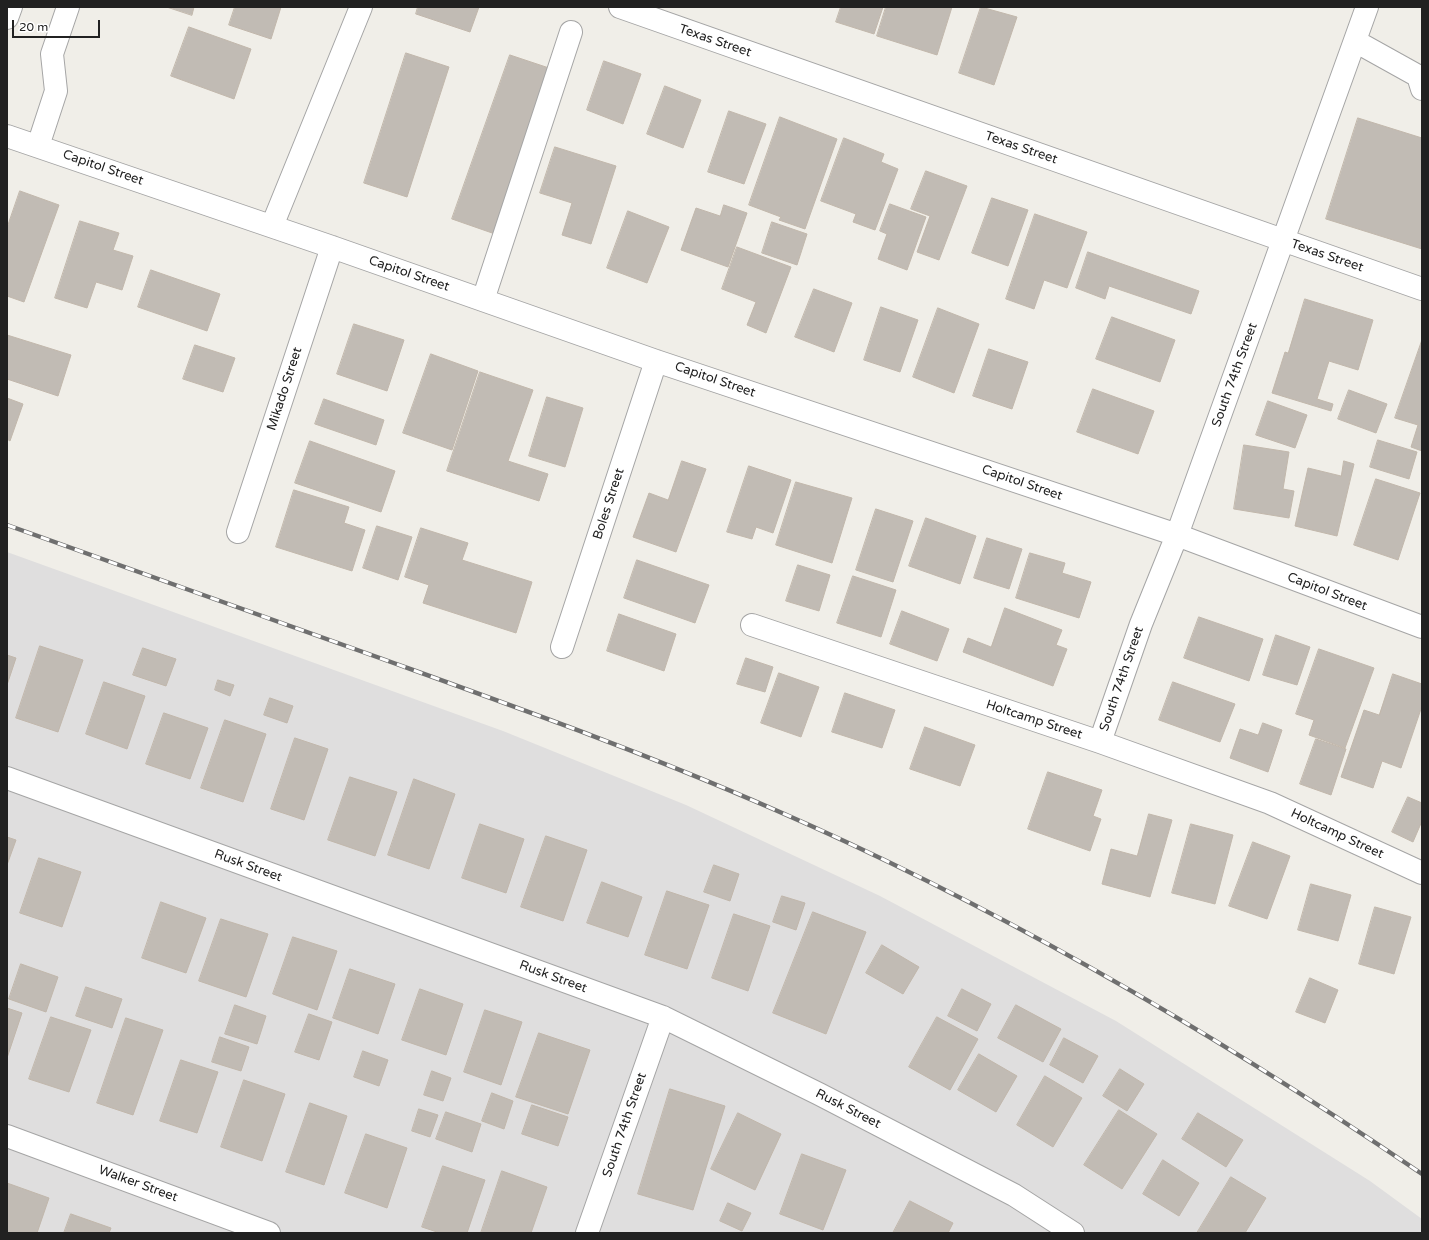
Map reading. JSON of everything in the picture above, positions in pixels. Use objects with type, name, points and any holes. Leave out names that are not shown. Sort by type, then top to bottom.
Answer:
[{"type":"street","points":[[7,18],[11,7]]},
{"type":"street","points":[[38,146],[56,91],[52,54],[68,7]]},
{"type":"street","points":[[272,226],[361,7]]},
{"type":"street","name":"Texas Street","points":[[620,7],[1422,289]]},
{"type":"street","name":"South 74th Street","points":[[1100,742],[1141,624],[1177,535],[1367,7]]},
{"type":"street","points":[[483,300],[571,32]]},
{"type":"street","points":[[1355,41],[1418,76],[1422,89]]},
{"type":"street","name":"Capitol Street","points":[[8,138],[38,146],[272,226],[656,361],[1177,535],[1422,628]]},
{"type":"street","name":"Mikado Street","points":[[238,532],[332,247]]},
{"type":"street","name":"Boles Street","points":[[562,647],[656,361]]},
{"type":"street","name":"Holtcamp Street","points":[[752,625],[1100,742],[1270,804],[1422,874]]},
{"type":"street","name":"Rusk Street","points":[[7,778],[663,1017],[819,1094],[1014,1195],[1073,1233]]},
{"type":"street","name":"South 74th Street","points":[[587,1233],[663,1017]]},
{"type":"street","name":"Walker Street","points":[[7,1136],[269,1233]]},
{"type":"shaded area","points":[[7,552],[503,731],[686,805],[880,896],[1116,1021],[1370,1181],[1422,1219],[1422,1233],[7,1233]]},
{"type":"building","points":[[167,7],[194,7],[192,15]]},
{"type":"building","points":[[235,7],[281,7],[271,39],[229,25]]},
{"type":"building","points":[[418,7],[479,7],[470,32],[416,14]]},
{"type":"building","points":[[841,7],[883,7],[874,34],[836,22]]},
{"type":"building","points":[[886,7],[952,7],[937,55],[877,36]]},
{"type":"building","points":[[981,7],[1017,17],[994,85],[959,73]]},
{"type":"building","points":[[189,27],[251,49],[234,99],[171,76]]},
{"type":"building","points":[[406,53],[449,67],[407,197],[364,183]]},
{"type":"building","points":[[510,55],[552,69],[495,234],[452,219]]},
{"type":"building","points":[[604,61],[641,74],[623,124],[587,110]]},
{"type":"building","points":[[665,86],[701,100],[683,148],[647,134]]},
{"type":"building","points":[[729,111],[766,124],[744,184],[708,172]]},
{"type":"building","points":[[780,117],[837,139],[805,229],[779,220],[781,217],[749,205]]},
{"type":"building","points":[[1358,118],[1422,138],[1422,249],[1326,219]]},
{"type":"building","points":[[844,138],[884,154],[881,162],[898,169],[875,230],[853,222],[856,214],[821,201]]},
{"type":"building","points":[[555,147],[616,166],[591,244],[562,235],[572,203],[540,193]]},
{"type":"building","points":[[926,171],[967,186],[939,260],[917,252],[930,216],[911,209]]},
{"type":"building","points":[[20,191],[59,205],[24,302],[7,296],[7,228]]},
{"type":"building","points":[[992,198],[1028,210],[1008,266],[972,253]]},
{"type":"building","points":[[890,204],[926,217],[907,270],[878,259],[887,234],[880,231]]},
{"type":"building","points":[[724,205],[747,213],[728,267],[681,250],[696,208],[720,216]]},
{"type":"building","points":[[628,211],[669,227],[647,283],[607,268]]},
{"type":"building","points":[[1035,214],[1087,232],[1067,288],[1044,280],[1034,309],[1006,299]]},
{"type":"building","points":[[80,221],[119,233],[113,250],[133,256],[122,290],[96,282],[87,308],[55,298]]},
{"type":"building","points":[[772,222],[807,234],[797,265],[762,253]]},
{"type":"building","points":[[737,247],[791,267],[766,333],[747,325],[756,302],[722,289]]},
{"type":"building","points":[[1088,252],[1199,291],[1191,314],[1109,286],[1105,299],[1076,288]]},
{"type":"building","points":[[151,270],[220,294],[207,331],[138,307]]},
{"type":"building","points":[[814,289],[852,303],[834,352],[795,337]]},
{"type":"building","points":[[1305,299],[1373,320],[1358,370],[1329,361],[1317,399],[1333,404],[1331,411],[1272,393],[1285,352],[1288,353]]},
{"type":"building","points":[[881,307],[918,320],[900,372],[864,360]]},
{"type":"building","points":[[938,308],[979,324],[954,393],[913,377]]},
{"type":"building","points":[[1112,317],[1175,340],[1160,382],[1096,359]]},
{"type":"building","points":[[354,324],[404,340],[387,391],[337,374]]},
{"type":"building","points":[[7,335],[71,355],[58,396],[7,379]]},
{"type":"building","points":[[1422,340],[1422,451],[1411,447],[1418,425],[1395,418]]},
{"type":"building","points":[[195,345],[235,358],[223,392],[183,379]]},
{"type":"building","points":[[989,349],[1028,362],[1012,409],[973,396]]},
{"type":"building","points":[[431,354],[478,371],[452,450],[403,433]]},
{"type":"building","points":[[480,372],[533,390],[508,461],[548,474],[539,501],[447,471]]},
{"type":"building","points":[[1093,389],[1154,411],[1138,454],[1077,432]]},
{"type":"building","points":[[1349,390],[1387,404],[1376,433],[1338,419]]},
{"type":"building","points":[[547,397],[583,408],[565,467],[529,456]]},
{"type":"building","points":[[7,398],[23,404],[10,441],[7,439]]},
{"type":"building","points":[[324,399],[384,420],[376,445],[315,424]]},
{"type":"building","points":[[1268,401],[1307,415],[1295,448],[1256,435]]},
{"type":"building","points":[[1378,440],[1417,452],[1409,479],[1370,467]]},
{"type":"building","points":[[310,441],[395,471],[381,512],[295,483]]},
{"type":"building","points":[[1244,445],[1289,452],[1283,489],[1294,491],[1289,518],[1234,509]]},
{"type":"building","points":[[682,461],[706,469],[676,552],[633,537],[649,493],[668,500]]},
{"type":"building","points":[[1344,461],[1354,464],[1337,536],[1295,526],[1308,468],[1341,476]]},
{"type":"building","points":[[749,466],[791,480],[773,533],[756,527],[752,539],[727,532]]},
{"type":"building","points":[[1376,479],[1420,493],[1398,560],[1354,545]]},
{"type":"building","points":[[796,482],[852,498],[832,563],[776,545]]},
{"type":"building","points":[[294,490],[349,507],[344,523],[365,530],[352,571],[276,547]]},
{"type":"building","points":[[876,509],[913,521],[893,582],[856,570]]},
{"type":"building","points":[[926,518],[976,536],[960,584],[909,566]]},
{"type":"building","points":[[377,526],[412,537],[398,580],[363,568]]},
{"type":"building","points":[[421,528],[468,543],[462,560],[532,582],[516,633],[423,603],[429,585],[405,577]]},
{"type":"building","points":[[987,538],[1022,549],[1009,589],[974,578]]},
{"type":"building","points":[[1030,553],[1065,563],[1062,573],[1091,582],[1079,618],[1016,598]]},
{"type":"building","points":[[637,560],[709,585],[695,623],[624,598]]},
{"type":"building","points":[[798,565],[830,575],[819,611],[786,601]]},
{"type":"building","points":[[853,576],[896,590],[881,637],[837,623]]},
{"type":"building","points":[[1005,608],[1062,630],[1056,645],[1067,649],[1053,686],[963,652],[968,638],[991,647]]},
{"type":"building","points":[[902,611],[949,629],[937,661],[890,644]]},
{"type":"building","points":[[619,614],[676,634],[664,671],[607,651]]},
{"type":"building","points":[[1199,617],[1263,639],[1249,681],[1184,658]]},
{"type":"building","points":[[1276,635],[1310,647],[1297,685],[1263,675]]},
{"type":"building","points":[[40,646],[83,660],[58,732],[16,718]]},
{"type":"building","points":[[143,648],[176,659],[166,686],[133,675]]},
{"type":"building","points":[[1319,649],[1374,668],[1345,748],[1309,735],[1314,720],[1296,714]]},
{"type":"building","points":[[7,655],[16,658],[7,685]]},
{"type":"building","points":[[746,658],[773,667],[765,692],[737,684]]},
{"type":"building","points":[[779,673],[819,687],[801,737],[761,723]]},
{"type":"building","points":[[1393,674],[1422,684],[1422,706],[1401,768],[1382,761],[1373,788],[1341,777],[1364,710],[1379,715]]},
{"type":"building","points":[[218,680],[234,685],[230,696],[215,690]]},
{"type":"building","points":[[104,682],[145,696],[127,749],[86,734]]},
{"type":"building","points":[[1173,682],[1235,704],[1220,742],[1159,720]]},
{"type":"building","points":[[845,693],[895,710],[882,748],[832,732]]},
{"type":"building","points":[[270,698],[293,706],[287,723],[264,715]]},
{"type":"building","points":[[164,713],[208,728],[190,779],[146,764]]},
{"type":"building","points":[[225,720],[266,734],[243,802],[201,788]]},
{"type":"building","points":[[1263,723],[1282,730],[1268,772],[1230,758],[1240,729],[1258,735]]},
{"type":"building","points":[[925,727],[975,745],[960,786],[910,769]]},
{"type":"building","points":[[295,738],[328,749],[304,820],[271,809]]},
{"type":"building","points":[[1316,739],[1346,749],[1331,795],[1300,784]]},
{"type":"building","points":[[1048,772],[1102,790],[1093,816],[1101,819],[1090,851],[1028,829]]},
{"type":"building","points":[[350,777],[397,792],[375,856],[328,840]]},
{"type":"building","points":[[414,779],[455,794],[429,869],[388,855]]},
{"type":"building","points":[[1408,797],[1422,803],[1422,821],[1413,842],[1392,832]]},
{"type":"building","points":[[1149,814],[1172,820],[1150,897],[1102,884],[1111,849],[1137,856]]},
{"type":"building","points":[[480,824],[524,839],[506,893],[462,878]]},
{"type":"building","points":[[1191,824],[1233,835],[1215,904],[1172,893]]},
{"type":"building","points":[[546,836],[587,850],[563,921],[521,907]]},
{"type":"building","points":[[7,837],[16,840],[7,865]]},
{"type":"building","points":[[1253,842],[1290,856],[1267,919],[1229,906]]},
{"type":"building","points":[[39,858],[81,872],[62,927],[20,913]]},
{"type":"building","points":[[714,865],[739,874],[730,901],[704,892]]},
{"type":"building","points":[[602,882],[642,897],[628,937],[587,923]]},
{"type":"building","points":[[1311,884],[1351,895],[1338,941],[1298,930]]},
{"type":"building","points":[[667,891],[709,905],[687,969],[645,955]]},
{"type":"building","points":[[782,896],[805,903],[796,930],[773,922]]},
{"type":"building","points":[[161,902],[206,918],[186,973],[142,958]]},
{"type":"building","points":[[1375,907],[1411,917],[1394,974],[1359,964]]},
{"type":"building","points":[[813,912],[866,932],[826,1034],[773,1013]]},
{"type":"building","points":[[734,914],[770,926],[748,991],[712,978]]},
{"type":"building","points":[[221,919],[268,934],[246,997],[199,981]]},
{"type":"building","points":[[293,937],[337,951],[317,1010],[273,994]]},
{"type":"building","points":[[882,945],[919,967],[903,994],[866,973]]},
{"type":"building","points":[[21,964],[58,977],[46,1012],[9,999]]},
{"type":"building","points":[[350,969],[395,984],[378,1034],[333,1018]]},
{"type":"building","points":[[1310,978],[1338,990],[1325,1023],[1296,1012]]},
{"type":"building","points":[[86,987],[122,999],[112,1028],[76,1016]]},
{"type":"building","points":[[420,989],[463,1004],[446,1055],[402,1040]]},
{"type":"building","points":[[962,989],[991,1004],[977,1031],[948,1016]]},
{"type":"building","points":[[235,1005],[266,1016],[257,1044],[225,1034]]},
{"type":"building","points":[[1016,1005],[1061,1029],[1043,1062],[998,1038]]},
{"type":"building","points":[[7,1008],[22,1013],[7,1058]]},
{"type":"building","points":[[485,1010],[522,1022],[501,1085],[464,1072]]},
{"type":"building","points":[[309,1014],[332,1022],[319,1060],[295,1052]]},
{"type":"building","points":[[51,1017],[91,1030],[69,1092],[29,1079]]},
{"type":"building","points":[[937,1017],[978,1039],[950,1090],[909,1067]]},
{"type":"building","points":[[126,1018],[163,1030],[133,1115],[97,1103]]},
{"type":"building","points":[[539,1033],[590,1050],[568,1114],[516,1097]]},
{"type":"building","points":[[220,1037],[249,1047],[241,1071],[212,1062]]},
{"type":"building","points":[[1064,1038],[1098,1056],[1083,1083],[1050,1065]]},
{"type":"building","points":[[363,1051],[388,1060],[379,1086],[354,1077]]},
{"type":"building","points":[[979,1054],[1017,1076],[996,1112],[958,1090]]},
{"type":"building","points":[[181,1060],[218,1072],[197,1133],[160,1121]]},
{"type":"building","points":[[1120,1069],[1144,1084],[1127,1111],[1103,1096]]},
{"type":"building","points":[[432,1071],[451,1078],[443,1101],[424,1095]]},
{"type":"building","points":[[1045,1076],[1082,1098],[1053,1147],[1017,1125]]},
{"type":"building","points":[[244,1080],[285,1094],[262,1161],[221,1147]]},
{"type":"building","points":[[670,1089],[725,1106],[693,1210],[638,1194]]},
{"type":"building","points":[[492,1093],[513,1101],[504,1129],[482,1121]]},
{"type":"building","points":[[310,1103],[347,1116],[324,1185],[286,1172]]},
{"type":"building","points":[[532,1105],[568,1117],[558,1146],[522,1134]]},
{"type":"building","points":[[419,1109],[438,1115],[430,1137],[412,1131]]},
{"type":"building","points":[[1119,1110],[1157,1134],[1122,1189],[1084,1165]]},
{"type":"building","points":[[446,1112],[481,1124],[472,1152],[436,1139]]},
{"type":"building","points":[[738,1113],[781,1134],[755,1190],[711,1169]]},
{"type":"building","points":[[1198,1113],[1243,1140],[1226,1167],[1182,1139]]},
{"type":"building","points":[[366,1134],[407,1148],[387,1208],[345,1193]]},
{"type":"building","points":[[802,1154],[846,1170],[823,1230],[780,1214]]},
{"type":"building","points":[[1163,1160],[1199,1183],[1179,1216],[1143,1194]]},
{"type":"building","points":[[443,1166],[485,1180],[467,1233],[440,1233],[422,1227]]},
{"type":"building","points":[[502,1171],[547,1187],[531,1233],[481,1233]]},
{"type":"building","points":[[1231,1177],[1266,1198],[1245,1233],[1197,1233]]},
{"type":"building","points":[[7,1183],[49,1198],[37,1233],[7,1233]]},
{"type":"building","points":[[910,1201],[953,1223],[948,1233],[893,1233]]},
{"type":"building","points":[[728,1203],[751,1213],[742,1231],[720,1221]]},
{"type":"building","points":[[71,1214],[111,1228],[109,1233],[64,1233]]},
{"type":"railway","points":[[7,525],[477,693],[576,730],[724,788],[858,847],[942,888],[1106,976],[1266,1072],[1422,1174]]}]
